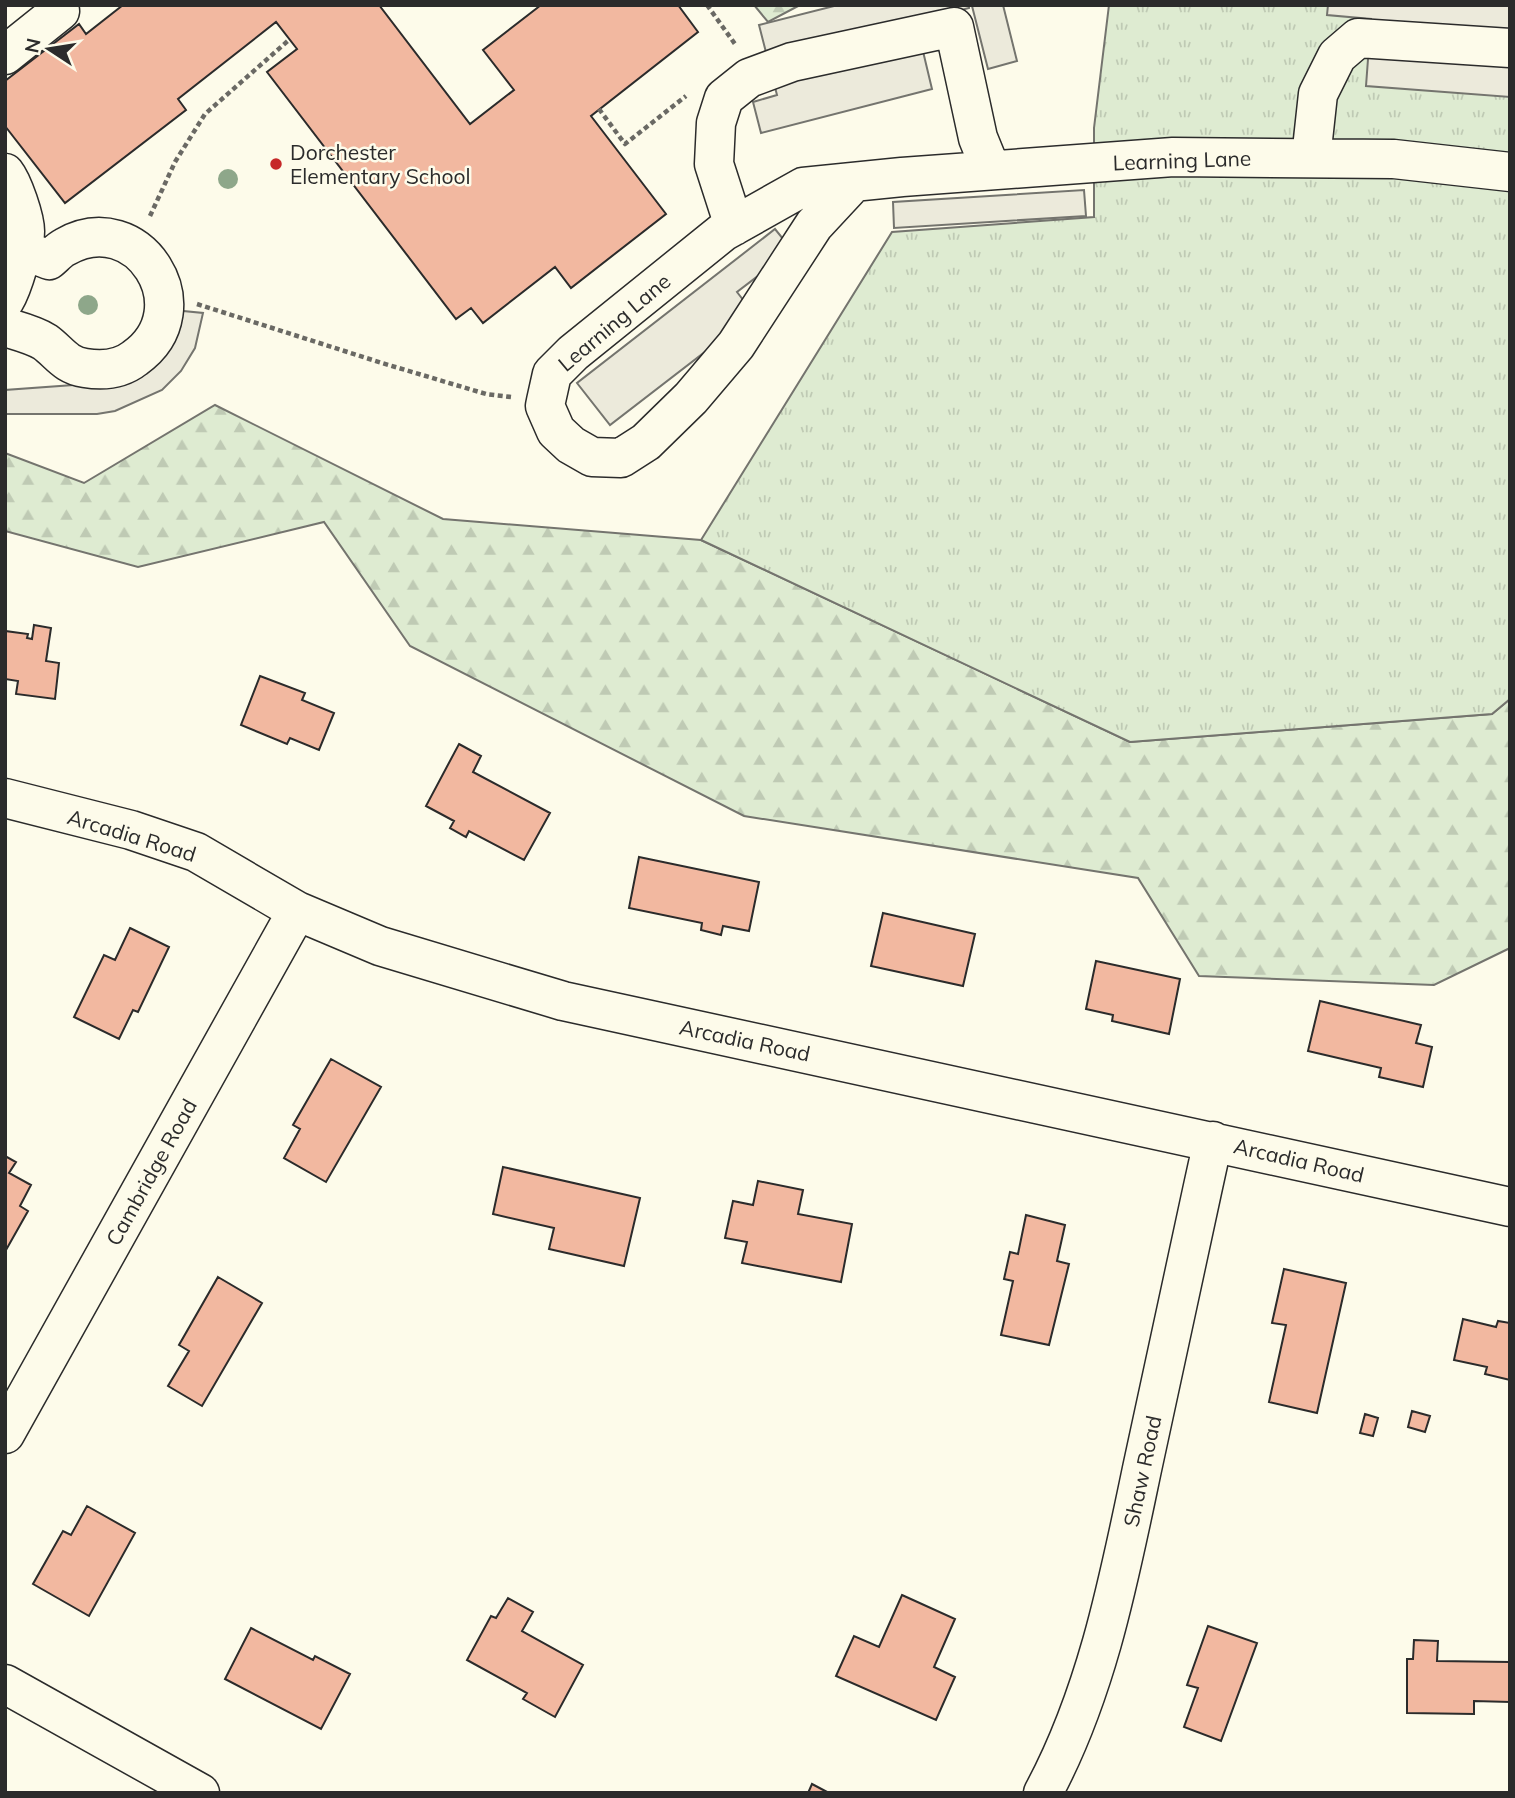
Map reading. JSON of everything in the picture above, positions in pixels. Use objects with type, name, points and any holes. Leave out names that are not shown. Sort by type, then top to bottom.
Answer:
[{"type":"street","points":[[5,55],[60,11]]},
{"type":"street","points":[[734,226],[714,164],[716,123],[724,98],[750,78],[792,62],[954,27],[978,138],[991,170]]},
{"type":"street","points":[[1311,158],[1318,94],[1337,57],[1358,38],[1510,48]]},
{"type":"street","name":"Learning Lane","points":[[547,401],[552,374],[572,353],[734,226],[803,187],[1173,156],[1394,159],[1510,172]]},
{"type":"street","points":[[5,173],[11,181],[25,230],[12,288],[5,300]]},
{"type":"street","points":[[547,401],[545,406],[556,431],[571,445],[593,457],[621,458],[646,442],[691,398],[736,345],[814,225],[854,182]]},
{"type":"street","points":[[5,327],[45,342],[61,358],[82,368],[105,370],[127,364],[146,351],[159,332],[165,309],[164,289],[156,269],[125,242],[105,237],[84,239],[65,247],[49,260],[21,249]]},
{"type":"street","name":"Arcadia Road","points":[[5,799],[131,830],[196,852],[298,911],[380,946],[563,1001],[1510,1207]]},
{"type":"street","name":"Cambridge Road","points":[[5,1434],[298,911]]},
{"type":"street","name":"Shaw Road","points":[[1043,1793],[1057,1767],[1088,1689],[1115,1598],[1213,1141]]},
{"type":"street","points":[[5,1684],[188,1790]]},
{"type":"path","points":[[707,5],[741,52],[762,73]]},
{"type":"path","points":[[135,248],[175,162],[205,114],[290,39]]},
{"type":"path","points":[[599,109],[625,144],[688,95]]},
{"type":"path","points":[[164,301],[200,305],[486,394],[547,401]]},
{"type":"green space","points":[[754,5],[800,5],[768,22]]},
{"type":"green space","points":[[1109,5],[1510,5],[1510,699],[1492,714],[1130,742],[701,540],[892,232],[1094,217],[1094,128]]},
{"type":"green space","points":[[215,405],[443,519],[701,540],[1130,742],[1492,714],[1510,699],[1510,948],[1434,985],[1199,976],[1138,878],[744,816],[410,646],[324,522],[138,567],[5,531],[5,453],[84,483]]},
{"type":"shaded area","points":[[838,5],[969,5],[969,8],[916,22],[932,89],[761,133],[753,102],[777,95],[759,25]]},
{"type":"shaded area","points":[[1003,5],[1017,61],[988,69],[972,6]]},
{"type":"shaded area","points":[[1328,5],[1510,5],[1510,97],[1366,86],[1371,19],[1327,15]]},
{"type":"shaded area","points":[[1084,190],[1086,216],[894,228],[893,202]]},
{"type":"shaded area","points":[[775,229],[792,250],[737,292],[754,314],[610,425],[577,383]]},
{"type":"shaded area","points":[[173,310],[203,313],[195,348],[181,371],[162,390],[115,411],[97,414],[5,414],[5,390],[101,383]]},
{"type":"building","points":[[123,5],[379,5],[470,124],[514,90],[483,50],[541,5],[678,5],[698,32],[591,116],[666,214],[571,288],[555,267],[483,323],[471,308],[456,319],[267,72],[297,49],[276,22],[178,99],[186,110],[65,203],[5,126],[5,81],[79,24],[86,34]]},
{"type":"building","points":[[34,625],[51,628],[46,661],[59,663],[55,699],[16,694],[18,681],[5,679],[5,631],[28,634],[27,638],[32,639]]},
{"type":"building","points":[[260,676],[305,693],[302,700],[334,713],[319,750],[290,738],[287,744],[241,725]]},
{"type":"building","points":[[459,744],[481,756],[473,772],[550,813],[524,860],[469,831],[466,837],[450,828],[454,821],[426,806]]},
{"type":"building","points":[[639,857],[759,882],[749,931],[723,926],[721,935],[701,930],[702,923],[629,908]]},
{"type":"building","points":[[883,913],[975,934],[963,986],[871,966]]},
{"type":"building","points":[[130,928],[169,947],[138,1012],[133,1010],[119,1039],[74,1017],[104,955],[115,960]]},
{"type":"building","points":[[1096,961],[1180,979],[1169,1034],[1112,1021],[1113,1015],[1086,1009]]},
{"type":"building","points":[[1320,1001],[1421,1025],[1416,1043],[1432,1047],[1423,1087],[1379,1077],[1381,1068],[1308,1051]]},
{"type":"building","points":[[331,1059],[381,1087],[326,1182],[284,1158],[300,1129],[293,1125]]},
{"type":"building","points":[[5,1156],[16,1162],[9,1173],[31,1185],[20,1206],[28,1211],[6,1250]]},
{"type":"building","points":[[503,1167],[640,1198],[624,1266],[549,1249],[554,1228],[493,1214]]},
{"type":"building","points":[[758,1181],[803,1190],[798,1214],[852,1224],[841,1282],[742,1263],[747,1242],[725,1238],[733,1201],[753,1205]]},
{"type":"building","points":[[1026,1215],[1065,1225],[1057,1261],[1069,1264],[1049,1345],[1001,1335],[1013,1281],[1004,1279],[1010,1252],[1018,1254]]},
{"type":"building","points":[[1284,1269],[1346,1283],[1317,1413],[1269,1402],[1286,1325],[1272,1323]]},
{"type":"building","points":[[218,1277],[262,1303],[202,1406],[168,1386],[189,1351],[179,1345]]},
{"type":"building","points":[[1463,1319],[1496,1327],[1498,1321],[1510,1323],[1510,1380],[1485,1374],[1487,1367],[1454,1360]]},
{"type":"building","points":[[1412,1411],[1430,1416],[1425,1432],[1408,1427]]},
{"type":"building","points":[[1365,1414],[1378,1418],[1373,1436],[1360,1433]]},
{"type":"building","points":[[87,1506],[135,1533],[89,1616],[33,1584],[63,1531],[71,1535]]},
{"type":"building","points":[[902,1595],[955,1619],[934,1667],[955,1677],[936,1720],[836,1676],[854,1636],[879,1647]]},
{"type":"building","points":[[508,1598],[533,1612],[522,1631],[583,1665],[555,1717],[523,1699],[527,1693],[467,1660],[491,1616],[496,1618]]},
{"type":"building","points":[[1208,1626],[1257,1643],[1221,1741],[1184,1727],[1198,1688],[1187,1685]]},
{"type":"building","points":[[251,1628],[313,1660],[315,1656],[350,1674],[321,1729],[225,1679]]},
{"type":"building","points":[[1414,1640],[1438,1641],[1437,1661],[1510,1662],[1510,1702],[1474,1701],[1474,1714],[1407,1713],[1407,1659],[1413,1659]]},
{"type":"building","points":[[812,1784],[829,1793],[808,1793]]},
{"type":"place","name":"Dorchester Elementary School","points":[[276,164]]}]
